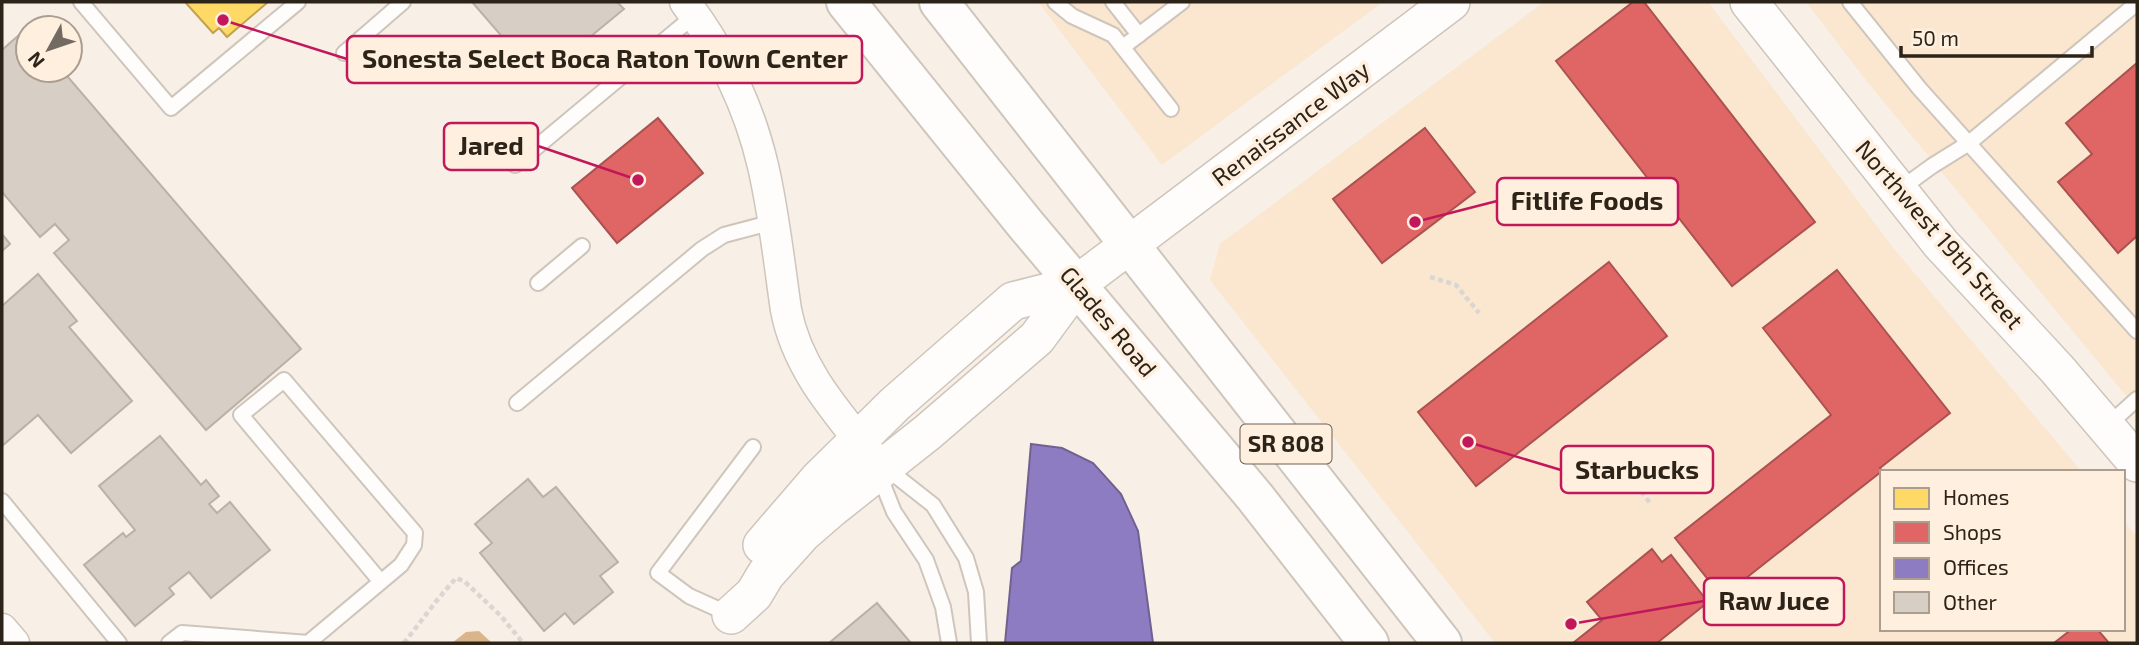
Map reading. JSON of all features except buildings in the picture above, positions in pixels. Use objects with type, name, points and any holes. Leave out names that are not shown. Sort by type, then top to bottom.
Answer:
[{"type":"main road","name":"Glades Road","points":[[846,2],[1076,285],[1255,497],[1369,643]]},
{"type":"main road","name":"SR 808","points":[[939,2],[1442,643]]},
{"type":"street","name":"Northwest 19th Street","points":[[1749,2],[1941,244],[2057,369],[2137,463]]},
{"type":"street","name":"Renaissance Way","points":[[726,629],[735,586],[755,554],[798,502],[873,458],[1037,338],[1076,285],[1441,5]]},
{"type":"street","points":[[690,9],[724,61],[748,116],[763,165],[790,330],[811,376],[827,401],[873,458]]},
{"type":"street","points":[[2,629],[14,643]]},
{"type":"lane","points":[[81,2],[170,108],[298,2]]},
{"type":"lane","points":[[344,53],[402,2]]},
{"type":"lane","points":[[1055,2],[1072,16],[1113,35],[1171,109]]},
{"type":"lane","points":[[1113,2],[1139,35]]},
{"type":"lane","points":[[1123,47],[1182,2]]},
{"type":"lane","points":[[1850,2],[1919,88],[2137,331]]},
{"type":"lane","points":[[1898,191],[1969,143],[2137,3]]},
{"type":"lane","points":[[515,165],[690,9]]},
{"type":"lane","points":[[517,403],[702,249],[724,235],[773,222]]},
{"type":"lane","points":[[538,283],[582,246]]},
{"type":"lane","points":[[169,643],[182,633],[308,643],[381,582],[401,565],[414,545],[415,533],[284,380],[241,415],[381,582]]},
{"type":"lane","points":[[2107,426],[2137,399]]},
{"type":"lane","points":[[726,629],[658,573],[753,447]]},
{"type":"lane","points":[[873,458],[894,512],[926,560],[943,607],[949,643]]},
{"type":"lane","points":[[873,458],[933,505],[966,558],[976,592],[979,643]]},
{"type":"lane","points":[[2,501],[119,643]]},
{"type":"path","points":[[1430,277],[1456,285],[1479,313]]},
{"type":"path","points":[[1602,447],[1618,462],[1651,504]]},
{"type":"path","points":[[404,643],[456,578],[464,581],[501,616],[523,643]]},
{"type":"shaded area","points":[[1038,2],[1383,2],[1162,165]]},
{"type":"shaded area","points":[[1544,2],[1708,2],[1895,250],[2080,470],[1880,470],[1880,631],[2125,631],[2125,522],[2137,537],[2137,643],[1495,643],[1210,280],[1220,244]]},
{"type":"shaded area","points":[[1806,2],[2137,2],[2137,409],[1869,84]]},
{"type":"shaded area","points":[[479,631],[492,643],[452,643],[466,632]]},
{"type":"place","name":"Sonesta Select Boca Raton Town Center","points":[[223,20]]},
{"type":"place","name":"Jared","points":[[638,180]]},
{"type":"place","name":"Fitlife Foods","points":[[1415,222]]},
{"type":"place","name":"Starbucks","points":[[1468,442]]},
{"type":"place","name":"Raw Juce","points":[[1571,624]]}]
